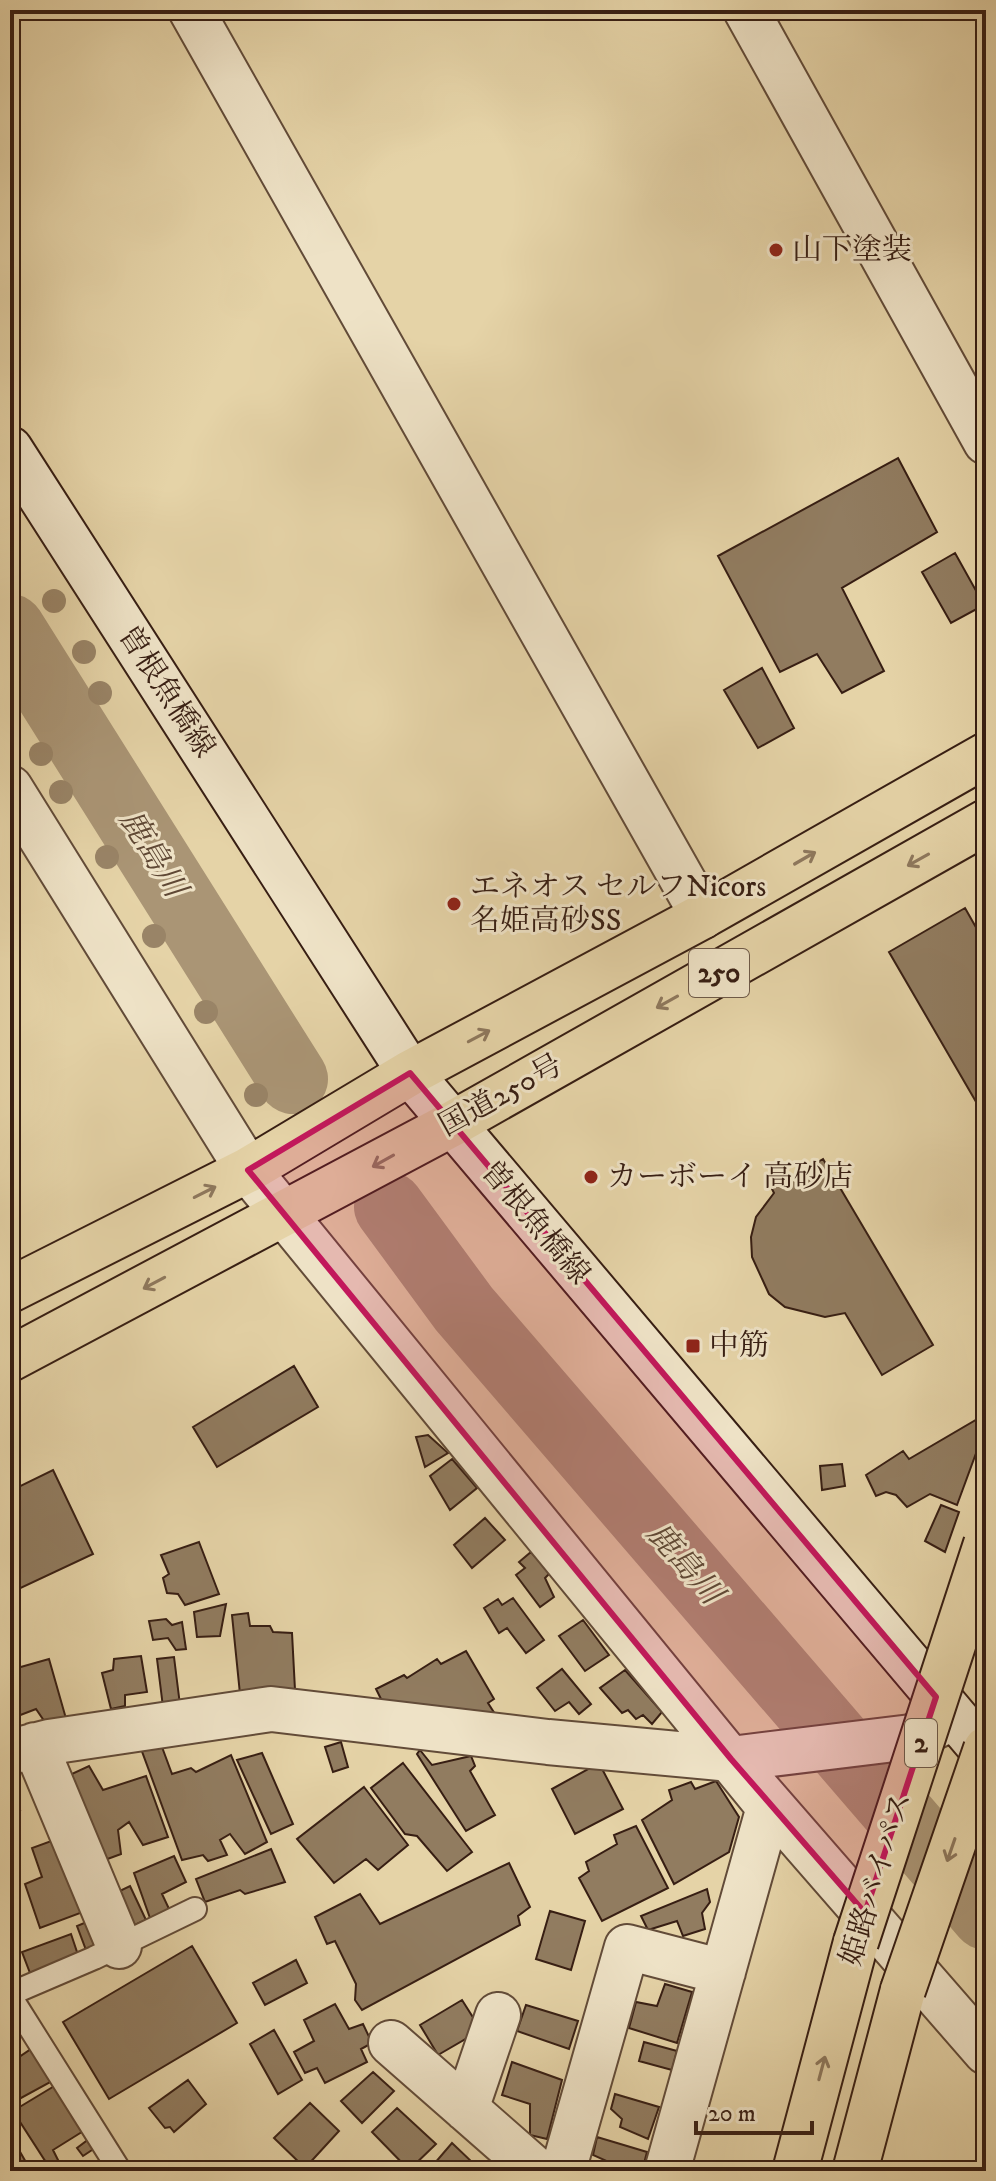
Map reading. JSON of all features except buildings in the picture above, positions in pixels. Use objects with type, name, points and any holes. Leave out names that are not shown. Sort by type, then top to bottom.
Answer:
[{"type":"highway","name":"国道250号","points":[[10,1290],[248,1170],[410,1073],[703,916],[986,755]]},
{"type":"highway","name":"国道250号","points":[[10,1359],[452,1124],[986,822]]},
{"type":"highway","name":"姫路バイパス","points":[[795,2171],[856,1942],[986,1544]]},
{"type":"highway","name":"姫路バイパス","points":[[855,2171],[903,1990],[986,1752]]},
{"type":"street","points":[[191,10],[703,916]]},
{"type":"street","points":[[746,10],[986,442]]},
{"type":"street","name":"曽根魚橋線","points":[[10,449],[410,1073],[954,1718],[986,1752]]},
{"type":"street","points":[[10,788],[248,1170],[769,1807],[667,2171]]},
{"type":"street","points":[[119,1946],[22,1748],[271,1709],[548,1742],[731,1759],[911,1737],[954,1718]]},
{"type":"street","points":[[731,1759],[986,2052]]},
{"type":"street","points":[[563,2171],[627,1947],[723,1972]]},
{"type":"street","points":[[466,2109],[498,2015]]},
{"type":"street","points":[[391,2043],[537,2171]]},
{"type":"lane","points":[[120,2171],[10,1995],[195,1909]]},
{"type":"highlighted area","points":[[410,1073],[936,1697],[865,1913],[731,1759],[248,1170]]},
{"type":"waterway","name":"鹿島川","points":[[10,629],[293,1079]]},
{"type":"waterway","name":"鹿島川","points":[[389,1207],[464,1309],[986,1915]]},
{"type":"place","name":"山下塗装","points":[[776,250]]},
{"type":"place","name":"エネオス セルフNicors 名姫高砂SS","points":[[454,904]]},
{"type":"place","name":"カーボーイ 高砂店","points":[[591,1177]]},
{"type":"place","name":"中筋","points":[[693,1346]]}]
